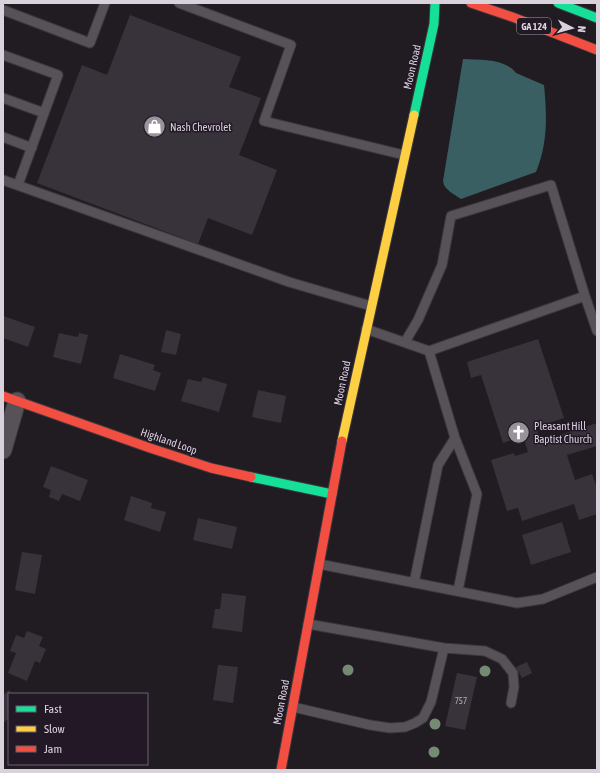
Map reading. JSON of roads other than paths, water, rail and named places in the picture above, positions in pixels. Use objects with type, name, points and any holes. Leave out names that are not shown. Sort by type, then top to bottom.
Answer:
[{"type":"main road","name":"Moon Road","points":[[281,770],[345,425],[434,24],[435,3]]},
{"type":"main road","name":"GA 124","points":[[471,3],[515,18],[597,50]]},
{"type":"main road","points":[[558,3],[597,18]]},
{"type":"main road","name":"Highland Loop","points":[[10,398],[211,468],[332,494]]},
{"type":"street","points":[[3,450],[10,398]]},
{"type":"lane","points":[[3,10],[90,42],[105,3]]},
{"type":"lane","points":[[179,3],[291,45],[264,121],[404,155]]},
{"type":"lane","points":[[3,55],[58,76],[18,185]]},
{"type":"lane","points":[[3,98],[44,113]]},
{"type":"lane","points":[[3,137],[32,148]]},
{"type":"lane","points":[[3,180],[289,282],[371,306]]},
{"type":"lane","points":[[405,342],[418,320],[442,265],[451,216],[551,185],[597,331]]},
{"type":"lane","points":[[366,329],[430,350],[585,296]]},
{"type":"lane","points":[[430,350],[455,438],[477,494],[458,591]]},
{"type":"lane","points":[[414,583],[438,465],[455,438]]},
{"type":"lane","points":[[319,564],[517,603],[543,599],[597,577]]},
{"type":"lane","points":[[308,624],[444,648],[485,651],[502,659],[513,673],[514,687],[511,703]]},
{"type":"lane","points":[[293,707],[370,725],[383,727],[405,727],[423,718],[431,702],[444,648]]},
{"type":"water","points":[[463,59],[499,62],[511,68],[516,73],[544,85],[546,129],[543,150],[536,172],[461,199],[445,187],[443,181]]},
{"type":"place","name":"Nash Chevrolet","points":[[154,127]]},
{"type":"place","name":"Pleasant Hill Baptist Church","points":[[518,432]]}]
